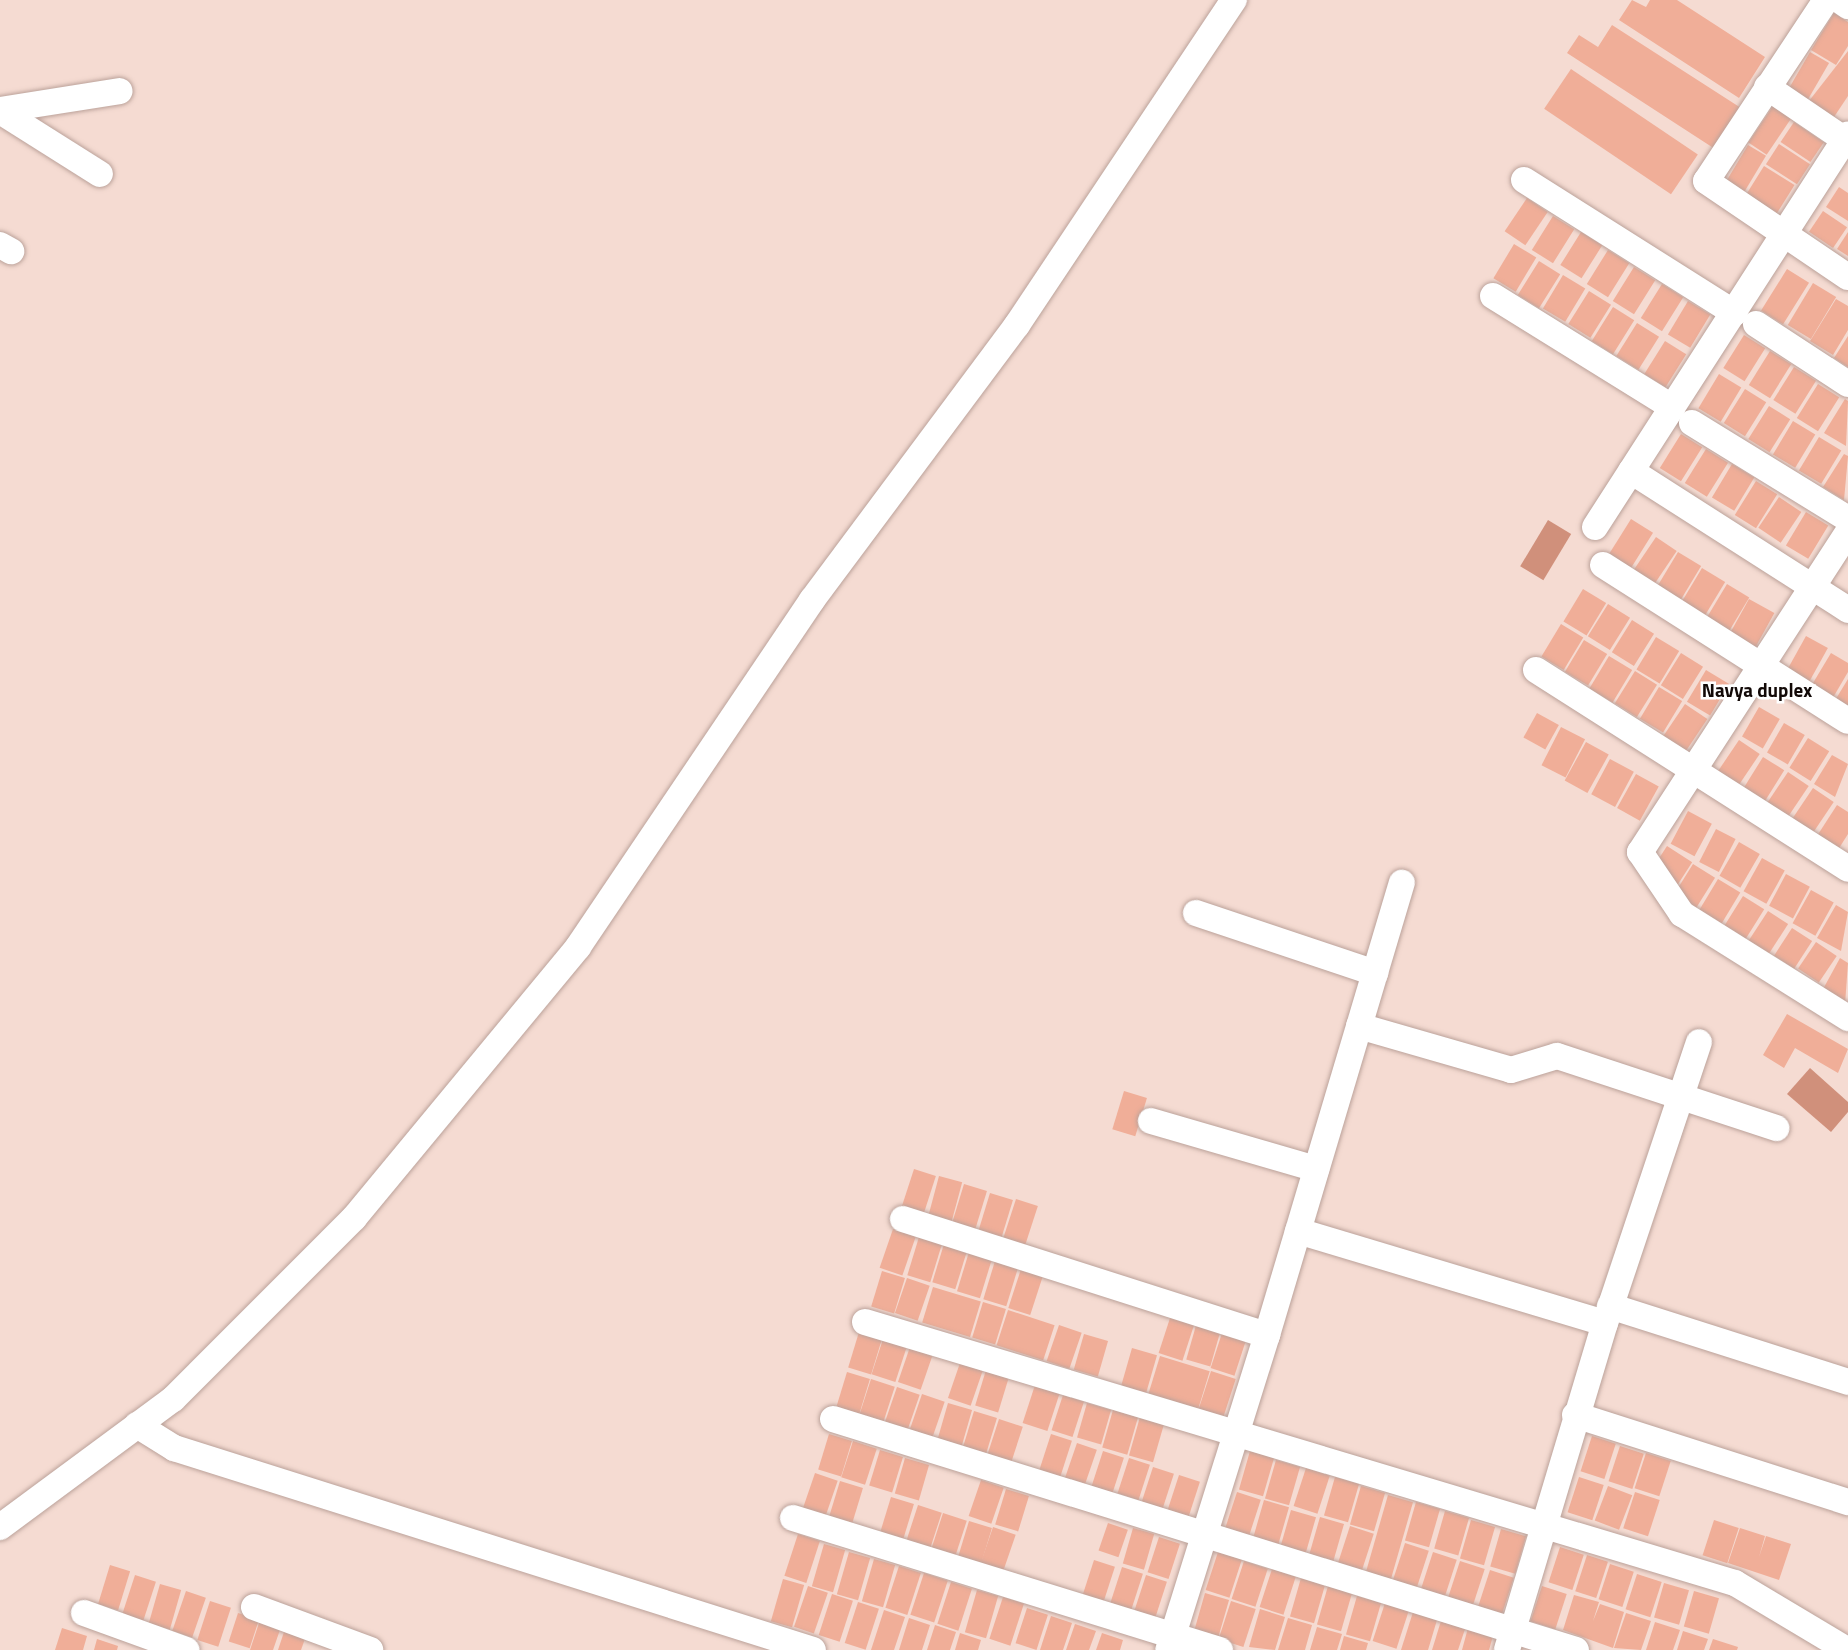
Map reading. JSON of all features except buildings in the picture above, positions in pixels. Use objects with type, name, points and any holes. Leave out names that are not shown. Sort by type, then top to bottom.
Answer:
[{"type":"street","points":[[0,1527],[173,1399],[354,1218],[578,947],[812,600],[1017,325],[1234,0]]},
{"type":"street","points":[[1826,0],[1706,181],[1782,235],[1848,277]]},
{"type":"street","points":[[1839,0],[1848,6]]},
{"type":"street","points":[[1595,527],[1631,471],[1682,415],[1745,318],[1782,235],[1847,139],[1767,88]]},
{"type":"street","points":[[0,111],[120,91]]},
{"type":"street","points":[[0,111],[100,174]]},
{"type":"street","points":[[1524,180],[1848,384]]},
{"type":"street","points":[[1493,296],[1848,519]]},
{"type":"street","points":[[1631,471],[1848,610]]},
{"type":"street","points":[[1848,532],[1640,852],[1643,865],[1682,914],[1848,1018]]},
{"type":"street","points":[[1603,565],[1848,721]]},
{"type":"street","points":[[1536,670],[1694,768],[1848,869]]},
{"type":"street","points":[[1171,1643],[1237,1434],[1402,883]]},
{"type":"street","points":[[1196,913],[1375,973]]},
{"type":"street","points":[[1359,1026],[1511,1070],[1557,1056],[1776,1128]]},
{"type":"street","points":[[1510,1640],[1575,1415],[1699,1042]]},
{"type":"street","points":[[1151,1121],[1316,1169]]},
{"type":"street","points":[[903,1219],[1267,1335]]},
{"type":"street","points":[[1298,1231],[1848,1382]]},
{"type":"street","points":[[865,1322],[1751,1589],[1847,1650]]},
{"type":"street","points":[[1575,1415],[1848,1502]]},
{"type":"street","points":[[833,1419],[1204,1537],[1510,1640],[1576,1650]]},
{"type":"street","points":[[138,1425],[174,1448],[773,1644],[813,1650]]},
{"type":"street","points":[[793,1518],[1171,1643],[1220,1650]]},
{"type":"street","points":[[254,1607],[370,1650]]},
{"type":"street","points":[[84,1613],[186,1650]]},
{"type":"shaded area","points":[[1548,520],[1571,534],[1543,580],[1520,566]]},
{"type":"shaded area","points":[[1810,1068],[1848,1102],[1848,1112],[1831,1132],[1787,1094]]},
{"type":"district","name":"Navya duplex","points":[[1757,690]]}]
